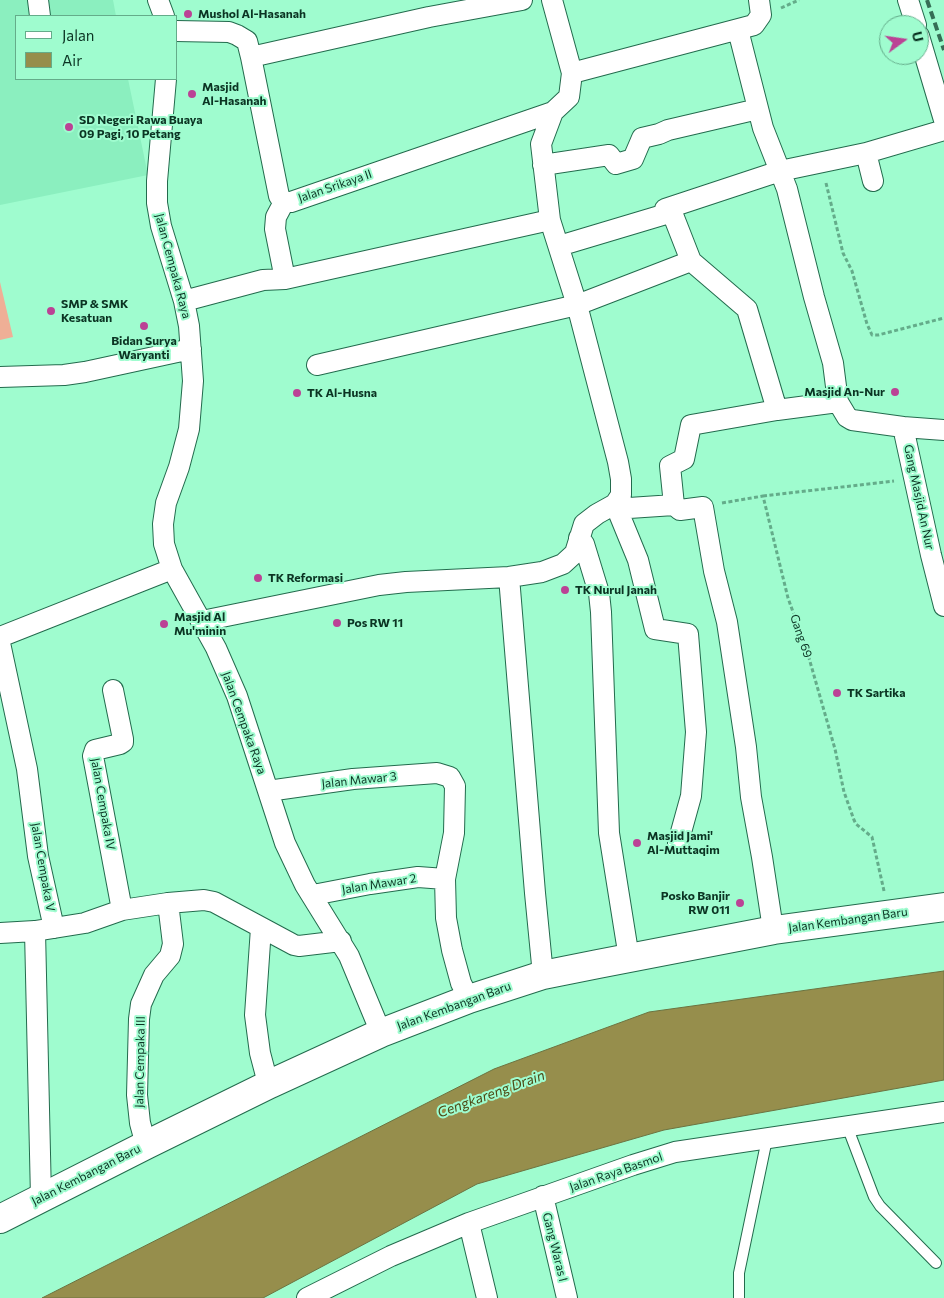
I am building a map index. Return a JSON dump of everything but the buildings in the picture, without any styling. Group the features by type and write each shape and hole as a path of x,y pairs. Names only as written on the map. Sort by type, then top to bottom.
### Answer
{"main road":[{"name":"Jalan Kembangan Baru","path":"0,1218 270,1084 381,1033 469,999 543,975 629,958 888,908 944,907"}],"street":[{"path":"38,0 40,15"},
{"path":"158,0 164,15"},
{"path":"202,622 388,584 509,577 542,572 563,564 575,553 584,524 615,504 621,495 618,462 577,305 550,220 541,144 553,112 569,97 572,73 552,0"},
{"path":"572,73 754,25 761,15 759,0"},
{"path":"908,0 913,15"},
{"path":"251,57 516,1"},
{"path":"738,30 763,128 787,189 814,297 833,363 838,402 847,417 852,420 903,427"},
{"name":"Jalan Srikaya II","path":"178,31 229,32 248,41 279,196 284,202 291,202 553,112"},
{"path":"928,65 944,120"},
{"name":"Jalan Cempaka Raya","path":"166,80 156,203 161,226 184,301 189,326 193,381 188,429 179,467 166,503 163,524 164,544 172,569 216,648 237,696 285,843 306,885 341,941 381,1033"},
{"path":"543,165 609,155 616,164 633,159 642,138 758,109"},
{"path":"666,214 666,209 780,172 866,153 944,130"},
{"path":"866,153 873,181"},
{"path":"284,202 276,217 275,229 285,279"},
{"path":"559,246 666,214 673,215 691,261 747,309 777,410"},
{"path":"184,301 264,280 285,279 550,220"},
{"path":"317,365 577,305 691,261"},
{"path":"0,377 78,373 191,349"},
{"path":"674,505 670,466 684,459 691,425 777,410 838,402"},
{"name":"Gang Masjid An Nur","path":"944,430 903,427 944,606"},
{"path":"615,504 629,508 674,505 680,510 703,507 714,571 727,622 746,747 751,797 774,930"},
{"path":"615,504 638,560 655,629 688,634 696,732 690,796 678,843"},
{"path":"579,538 584,544 599,594 609,833 629,958"},
{"path":"0,637 172,569"},
{"path":"509,577 543,975"},
{"name":"Jalan Cempaka V","path":"0,643 27,769 38,856 44,930 41,1198"},
{"name":"Jalan Cempaka IV","path":"113,690 123,739 120,744 95,750 93,756 122,910"},
{"name":"Jalan Mawar 3","path":"268,791 353,779 437,773 450,777 455,786 454,833 445,879"},
{"name":"Jalan Mawar 2","path":"313,896 370,884 418,877 445,879"},
{"path":"445,879 446,918 450,942 461,983 469,999"},
{"path":"0,933 44,930 85,923 122,910 168,902 204,900 214,902 294,945 341,941"},
{"name":"Jalan Cempaka III","path":"146,1144 140,1123 137,1094 139,1019 141,1004 154,974 170,956 173,944 168,902"},
{"path":"261,928 255,1015 260,1053 270,1084"},
{"name":"Jalan Raya Basmol","path":"307,1298 391,1256 469,1223 675,1152 944,1112"},
{"name":"Gang Waras I","path":"543,1196 568,1298"},
{"path":"469,1223 487,1298"}],"lane":[{"path":"848,1126 877,1202 936,1263"},
{"path":"739,1298 739,1273 767,1139"}],"path":[{"path":"821,163 843,254 852,271 872,336 944,318"},
{"path":"703,507 763,496 914,478"},
{"name":"Gang 69","path":"763,496 788,598 807,651 835,749 844,792 856,824 872,837 888,908"}],"shaded area":[{"name":"SD Negeri Rawa Buaya 09 Pagi, 10 Petang","path":"0,0 113,0 116,15 15,15 15,80 128,80 148,175 0,205"},
{"path":"0,282 13,337 0,340"}],"water":[{"name":"Cengkareng Drain","path":"944,971 944,1080 664,1130 477,1184 263,1298 42,1298 494,1069 649,1012"}],"railway":[{"path":"927,0 944,50"}],"place":[{"name":"Mushol Al-Hasanah","path":"188,14"},
{"name":"Masjid Al-Hasanah","path":"192,94"},
{"name":"SD Negeri Rawa Buaya 09 Pagi, 10 Petang","path":"69,127"},
{"name":"SMP & SMK Kesatuan","path":"51,311"},
{"name":"Bidan Surya Waryanti","path":"144,326"},
{"name":"Masjid An-Nur","path":"895,392"},
{"name":"TK Al-Husna","path":"297,393"},
{"name":"TK Reformasi","path":"258,578"},
{"name":"TK Nurul Janah","path":"565,590"},
{"name":"Pos RW 11","path":"337,623"},
{"name":"Masjid Al Mu'minin","path":"164,624"},
{"name":"TK Sartika","path":"837,693"},
{"name":"Masjid Jami' Al-Muttaqim","path":"637,843"},
{"name":"Posko Banjir RW 011","path":"740,903"}]}
